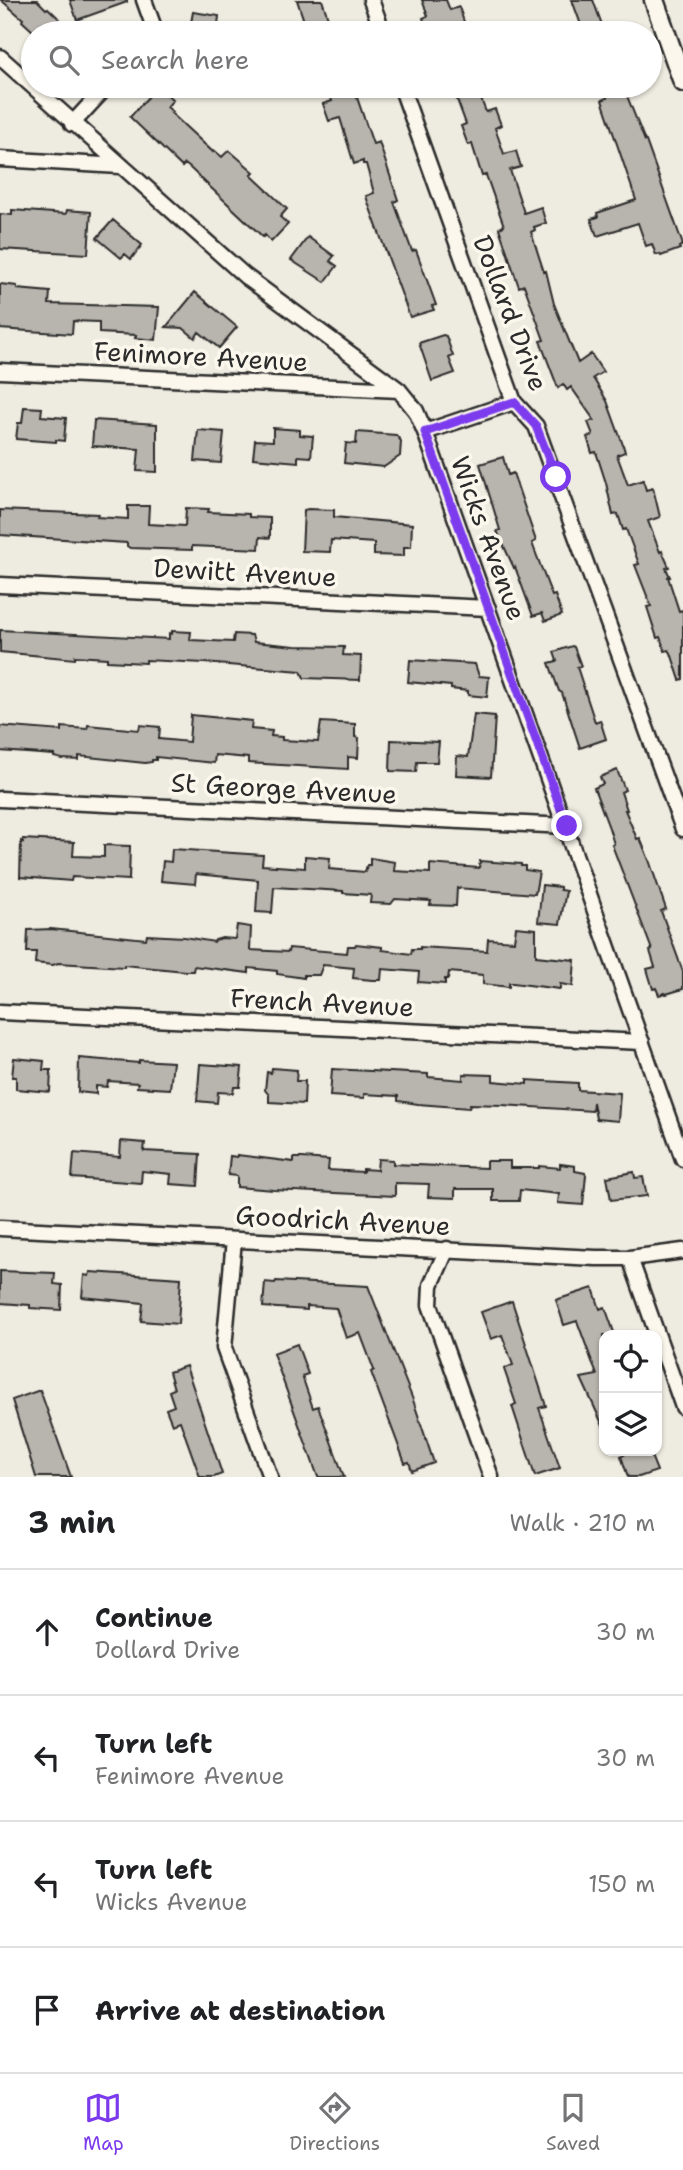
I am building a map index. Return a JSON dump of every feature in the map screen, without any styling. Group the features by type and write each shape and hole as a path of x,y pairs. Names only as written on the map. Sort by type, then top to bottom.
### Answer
{"street":[{"path":"144,0 152,21"},
{"path":"371,0 379,21"},
{"path":"654,0 661,21"},
{"path":"662,23 683,82"},
{"name":"Wicks Avenue","path":"0,57 21,77"},
{"name":"Wicks Avenue","path":"44,98 245,276 399,390 416,411 567,826 683,1158"},
{"path":"72,124 96,98"},
{"name":"Dollard Drive","path":"405,98 514,402 536,426 683,830"},
{"path":"0,159 120,166"},
{"name":"Fenimore Avenue","path":"0,371 399,390"},
{"path":"425,432 514,402"},
{"name":"Dewitt Avenue","path":"0,585 488,608"},
{"name":"St George Avenue","path":"0,799 567,826"},
{"name":"French Avenue","path":"0,1012 642,1042"},
{"name":"Goodrich Avenue","path":"0,1228 630,1258 683,1251"},
{"path":"233,1240 224,1348 270,1477"},
{"path":"447,1249 431,1285 430,1305 491,1477"},
{"path":"630,1258 683,1408"}],"building":[{"path":"1,0 37,0 62,21 22,21 23,19"},
{"path":"70,0 127,0 127,2 77,20"},
{"path":"297,0 322,0 329,21 304,21"},
{"path":"422,0 446,0 450,10 459,7 464,21 424,21 423,18 428,16"},
{"path":"572,0 593,0 601,21 580,21"},
{"path":"193,12 219,16 218,21 191,21"},
{"path":"147,98 171,98 173,100 167,107 173,112 171,113 213,152 214,150 222,157 229,150 254,172 251,175 287,209 280,217 288,224 271,242 265,235 263,237 190,168 185,164 182,167 130,117"},
{"path":"331,98 357,98 373,144 379,142 398,200 394,202 412,251 416,250 436,305 432,306 434,310 410,317 366,196 374,193 366,164 363,164 363,161 354,164 340,118 329,121 323,104 332,101"},
{"path":"456,98 481,98 486,112 495,109 501,125 495,128 504,154 516,151 521,167 510,170 524,213 541,207 546,223 534,227 535,230 531,232 544,272 546,271 554,304 578,363 591,354 603,372 593,378 607,401 623,445 625,452 617,455 628,485 643,480 646,490 653,488 660,517 648,521 669,567 666,568 668,577 679,611 683,610 683,679 680,680 671,653 669,650 665,651 660,637 657,638 647,607 651,606 635,565 639,564 626,529 623,530 618,514 613,515 596,452 592,453 587,437 593,435 588,422 594,420 571,387 567,390 563,384 558,388 540,341 544,340 524,285 519,287 499,228 504,226 486,175 482,176 472,144 468,145 461,126 466,124"},
{"path":"628,98 683,245 680,249 661,256 656,255 652,244 646,246 638,223 597,236 591,219 598,217 597,213 636,200 602,100"},
{"path":"12,210 66,214 67,210 91,212 88,254 0,249 0,214 12,215"},
{"path":"113,220 142,245 131,259 125,254 121,258 97,238"},
{"path":"308,237 334,256 330,261 337,266 325,282 291,260"},
{"path":"0,284 17,286 17,289 50,292 49,304 159,307 156,340 135,338 136,335 99,333 99,322 73,321 72,334 0,329"},
{"path":"195,292 237,327 219,348 199,332 195,338 183,328 166,327"},
{"path":"446,336 453,356 449,358 455,373 432,381 419,343"},
{"path":"24,407 42,408 41,416 66,418 64,441 16,439"},
{"path":"94,420 157,424 157,472 137,471 139,449 92,446"},
{"path":"273,428 300,430 300,435 313,436 311,457 298,456 298,462 253,458 255,440 273,441"},
{"path":"198,430 224,432 221,463 195,461"},
{"path":"357,432 396,435 401,441 400,456 384,467 344,463 346,443 356,444"},
{"path":"503,457 508,475 513,473 536,541 532,543 562,615 545,621 542,613 533,616 515,567 497,531 500,530 480,464"},
{"path":"128,506 149,506 148,524 185,526 186,508 270,518 270,538 260,537 259,549 192,546 192,550 130,548 127,543 0,535 0,510 98,514 97,517 128,519"},
{"path":"304,510 334,510 334,517 412,524 411,547 404,547 404,556 374,555 374,543 331,540 330,552 302,551"},
{"path":"0,630 169,639 169,633 172,634 172,631 191,632 190,640 233,642 234,634 252,635 254,642 344,647 343,655 361,656 360,680 304,678 301,671 204,663 107,661 107,658 75,656 75,659 0,652"},
{"path":"572,646 581,666 577,667 595,722 600,720 606,739 580,748 549,663 557,661 554,652"},
{"path":"410,660 475,664 479,676 489,677 487,697 468,695 468,691 451,689 451,686 408,682"},
{"path":"474,714 495,716 491,777 456,775 457,756 468,757"},
{"path":"191,715 252,721 251,729 272,731 271,736 282,737 282,740 318,742 321,722 355,724 355,737 359,738 358,758 348,757 348,769 248,763 248,758 215,755 214,763 156,757 156,760 145,763 79,756 79,760 62,759 54,755 0,751 0,726 62,731 62,727 87,729 88,725 139,730 140,725 160,727 159,739 189,742"},
{"path":"391,740 439,742 437,762 417,762 416,772 390,771"},
{"path":"617,770 625,790 621,792 625,810 649,860 666,909 661,911 683,972 683,989 666,994 659,995 656,988 653,989 647,969 655,967 650,951 652,950 612,845 614,844 609,828 594,788 603,784 600,777"},
{"path":"23,839 74,842 73,856 104,857 104,845 130,846 129,880 72,877 71,881 20,877"},
{"path":"172,849 263,855 262,865 305,868 305,856 330,858 329,869 365,872 367,865 370,865 370,858 395,862 394,871 430,873 430,864 479,868 480,861 521,864 525,866 525,870 539,872 535,894 457,888 456,906 430,905 431,901 395,899 391,904 370,903 371,895 274,887 272,913 256,912 258,880 196,874 195,884 161,881 163,861 171,862"},
{"path":"542,885 560,887 560,890 566,891 560,924 538,922"},
{"path":"237,925 251,927 250,950 288,952 289,948 347,953 348,946 356,944 411,954 412,949 420,947 487,951 488,939 514,941 516,927 536,929 536,956 575,960 573,986 560,984 560,989 509,983 509,987 483,984 483,975 449,972 445,984 418,982 419,972 382,969 381,980 372,980 353,978 354,968 323,965 319,975 304,975 304,978 249,968 249,973 194,966 193,971 185,971 124,965 53,965 35,963 36,952 27,952 28,930 51,929 146,939 147,935 184,937 214,942 222,938 235,939"},
{"path":"14,1058 44,1061 43,1070 51,1070 50,1092 16,1089 16,1077 12,1077"},
{"path":"79,1058 139,1063 139,1060 173,1062 170,1089 137,1087 138,1083 108,1081 107,1087 96,1086 96,1094 78,1092"},
{"path":"200,1064 242,1067 240,1087 234,1087 233,1093 218,1092 217,1103 197,1101"},
{"path":"272,1068 297,1070 296,1081 305,1081 304,1104 269,1102 269,1095 265,1090 267,1072 271,1073"},
{"path":"332,1069 428,1074 428,1077 463,1080 463,1074 493,1075 493,1081 527,1084 527,1080 578,1083 578,1090 620,1093 618,1121 596,1119 593,1102 592,1111 470,1104 469,1108 398,1101 398,1096 330,1096"},
{"path":"121,1141 145,1143 144,1151 200,1154 198,1186 170,1184 171,1174 142,1171 141,1183 72,1178 74,1153 120,1157"},
{"path":"230,1156 294,1162 294,1158 329,1160 328,1170 363,1172 363,1169 377,1170 378,1159 393,1160 393,1164 486,1168 486,1161 510,1161 510,1168 560,1168 560,1164 575,1166 575,1171 586,1175 583,1205 558,1203 559,1194 520,1190 519,1201 493,1201 493,1189 455,1189 455,1198 428,1197 429,1184 395,1183 395,1196 237,1187 237,1176 228,1175"},
{"path":"634,1172 635,1178 643,1177 647,1196 611,1200 607,1177"},
{"path":"0,1271 55,1273 54,1284 62,1285 61,1310 0,1303"},
{"path":"90,1272 181,1278 178,1324 141,1321 143,1303 82,1297 84,1275 89,1276"},
{"path":"265,1282 368,1286 413,1400 434,1463 412,1471 409,1462 405,1463 371,1372 374,1370 360,1333 346,1338 336,1308 307,1306 307,1310 263,1307"},
{"path":"593,1288 600,1309 605,1307 613,1330 599,1330 599,1417 581,1378 597,1375 577,1321 564,1325 556,1300"},
{"path":"512,1301 546,1406 539,1408 560,1468 535,1476 512,1406 516,1404 504,1369 513,1365 502,1335 491,1339 481,1312"},
{"path":"297,1344 308,1374 302,1376 313,1408 318,1406 344,1477 318,1477 273,1353"},
{"path":"186,1366 222,1474 214,1477 200,1477 180,1421 172,1424 166,1409 174,1406 169,1391 174,1389 169,1372"},
{"path":"40,1390 71,1477 36,1477 12,1400"},
{"path":"621,1456 651,1456 657,1471 639,1477 628,1477"}],"route":[{"path":"556,477 536,426 514,402 425,432 567,826"}]}
